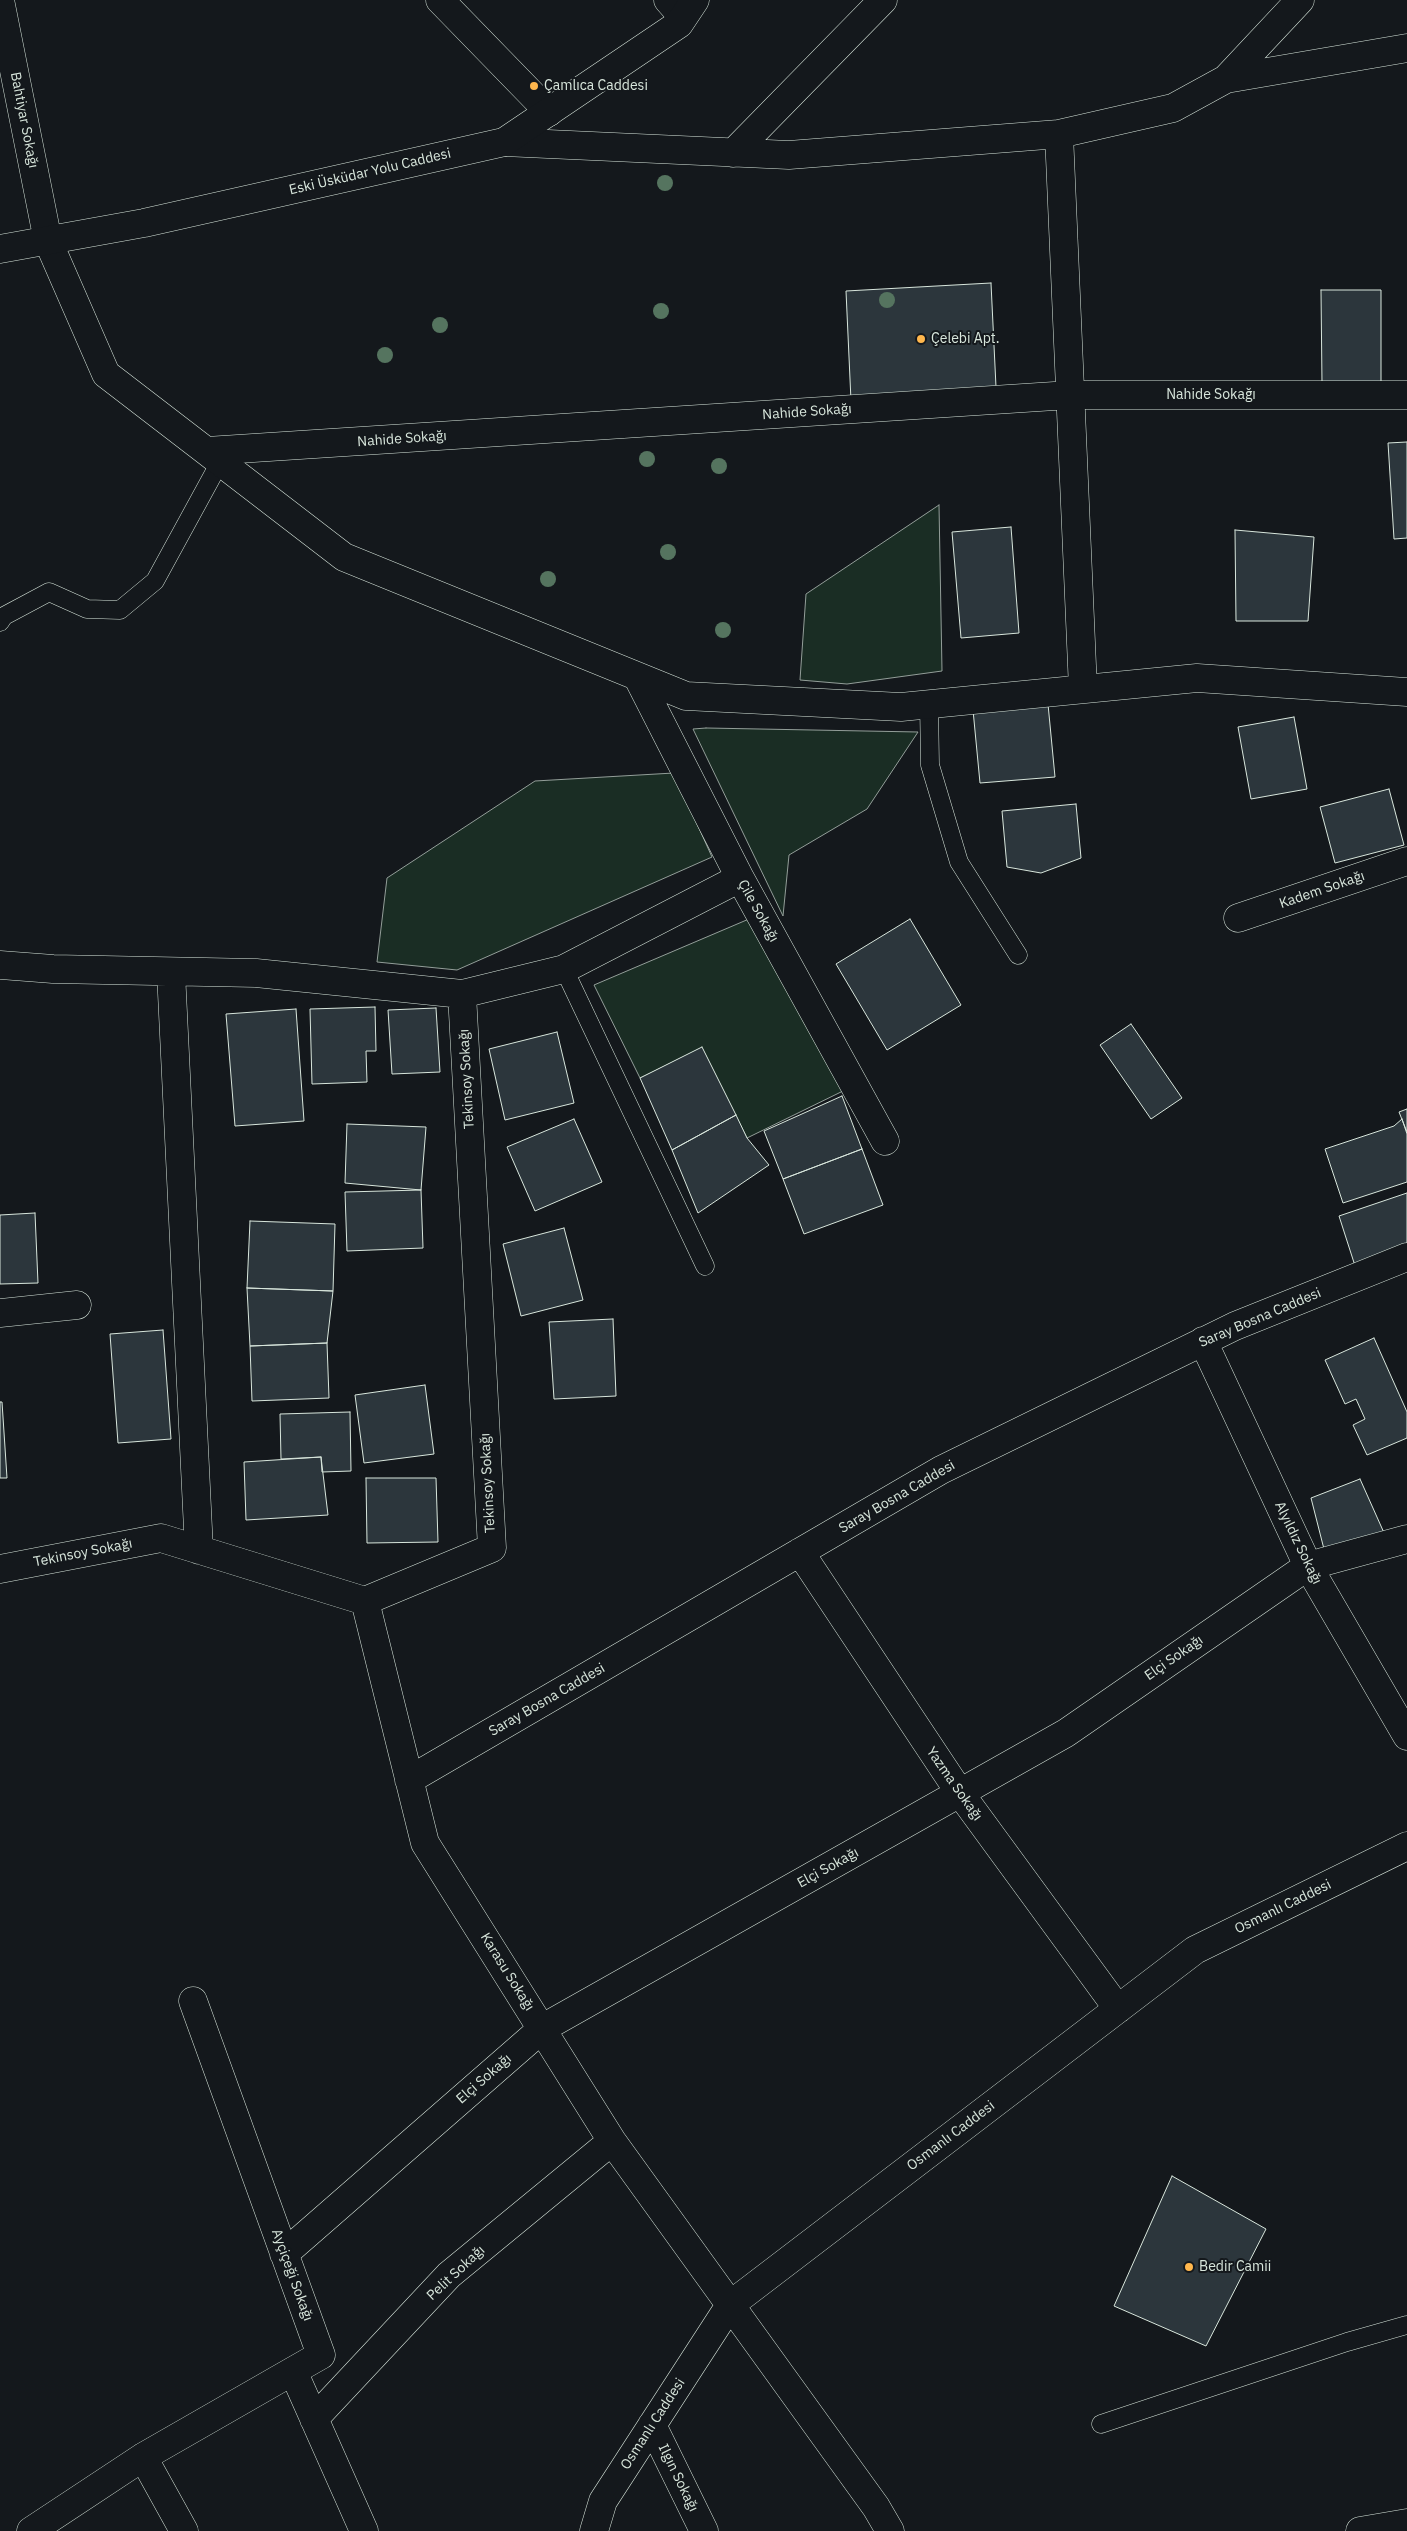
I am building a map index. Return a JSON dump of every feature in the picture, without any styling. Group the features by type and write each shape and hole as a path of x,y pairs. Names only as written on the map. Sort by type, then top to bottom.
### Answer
{"street":[{"name":"Bahtiyar Sokağı","path":"0,0 48,241 106,374 344,557 686,696 901,706 1197,678 1407,692"},
{"path":"440,0 549,112"},
{"path":"734,153 883,0"},
{"path":"504,142 789,155 1059,134 1173,108 1226,79 1300,0"},
{"name":"Eski Üsküdar Yolu Caddesi","path":"0,249 144,223 504,142 679,24 682,6"},
{"path":"1226,79 1407,48"},
{"path":"1059,134 1083,689"},
{"name":"Nahide Sokağı","path":"214,457 1070,395 1407,395"},
{"name":"Çile Sokağı","path":"638,678 740,878 885,1141"},
{"name":"Kadem Sokağı","path":"1238,918 1407,861"},
{"path":"0,965 53,969 256,973 462,994 564,969 740,878"},
{"path":"171,972 199,1550"},
{"name":"Tekinsoy Sokağı","path":"0,1569 161,1538 365,1601 492,1548 462,994"},
{"name":"Saray Bosna Caddesi","path":"409,1780 940,1470 1235,1326 1407,1257"},
{"path":"0,1313 77,1305"},
{"name":"Alyıldız Sokağı","path":"1203,1341 1308,1566 1407,1736"},
{"name":"Elçi Sokağı","path":"284,2254 543,2028 1066,1733 1308,1566 1407,1539"},
{"name":"Yazma Sokağı","path":"800,1552 960,1793 1118,2009"},
{"name":"Karasu Sokağı","path":"365,1601 425,1843 543,2028 612,2141 876,2507 890,2531"},
{"name":"Osmanlı Caddesi","path":"594,2531 603,2501 730,2305 1195,1950 1407,1846"},
{"name":"Ayçiçeği Sokağı","path":"193,2001 321,2355 293,2371"},
{"name":"Pelit Sokağı","path":"314,2419 449,2275 612,2141"},
{"path":"31,2531 143,2457 293,2371 364,2531"},
{"name":"Ilgın Sokağı","path":"652,2425 704,2531"},
{"path":"143,2457 184,2531"},
{"path":"1360,2531 1407,2523"}],"lane":[{"path":"0,622 4,616 49,592 87,609 120,610 156,581 214,457"},
{"path":"928,704 930,765 959,862 1018,955"},
{"path":"564,969 705,1266"},
{"path":"1101,2424 1347,2342 1407,2325"}],"green space":[{"path":"939,505 942,671 847,684 800,680 806,594"},
{"path":"693,729 918,732 867,809 789,855 783,916"},
{"path":"674,773 712,857 457,970 377,962 387,878 535,781"},
{"path":"756,916 845,1090 747,1138 702,1048 640,1078 594,985"}],"building":[{"name":"Çelebi Apt.","path":"991,283 996,387 851,401 846,291"},
{"path":"1321,290 1381,290 1381,383 1322,384"},
{"path":"1407,442 1407,538 1394,539 1388,443"},
{"path":"1011,527 1019,633 961,638 952,532"},
{"path":"1235,530 1314,537 1308,621 1236,621"},
{"path":"1048,704 1055,777 980,783 973,710"},
{"path":"1294,717 1307,789 1251,799 1238,727"},
{"path":"1389,789 1404,845 1335,863 1320,807"},
{"path":"1076,804 1081,858 1041,873 1007,867 1002,811"},
{"path":"910,919 961,1005 887,1050 836,964"},
{"path":"375,1007 376,1051 366,1051 367,1082 312,1084 310,1009"},
{"path":"436,1008 440,1072 392,1074 388,1010"},
{"path":"296,1009 304,1121 235,1126 226,1014"},
{"path":"1131,1024 1182,1098 1151,1119 1100,1045"},
{"path":"557,1032 574,1103 505,1120 489,1049"},
{"path":"702,1047 736,1115 672,1150 640,1078"},
{"path":"842,1096 862,1149 783,1179 764,1131"},
{"path":"1407,1109 1407,1132 1399,1112"},
{"path":"736,1115 747,1138 769,1165 698,1213 672,1150"},
{"path":"574,1119 602,1182 535,1211 507,1147"},
{"path":"1402,1119 1407,1134 1407,1182 1343,1203 1325,1149 1394,1126"},
{"path":"347,1124 426,1127 421,1190 345,1183"},
{"path":"862,1149 883,1205 804,1234 783,1179"},
{"path":"421,1190 423,1248 347,1251 345,1192"},
{"path":"1407,1193 1407,1256 1357,1272 1339,1216"},
{"path":"35,1213 38,1283 0,1284 0,1215"},
{"path":"250,1221 335,1224 333,1291 247,1288"},
{"path":"564,1228 583,1300 521,1316 503,1244"},
{"path":"247,1288 333,1291 327,1343 250,1346"},
{"path":"613,1319 616,1396 554,1399 549,1322"},
{"path":"163,1330 171,1439 118,1443 110,1334"},
{"path":"1374,1338 1407,1412 1407,1438 1367,1455 1353,1425 1365,1419 1356,1399 1345,1404 1325,1360"},
{"path":"327,1343 329,1398 252,1401 250,1346"},
{"path":"425,1385 434,1454 364,1463 355,1395"},
{"path":"0,1402 2,1402 7,1478 0,1478"},
{"path":"350,1412 351,1471 322,1472 321,1457 281,1459 280,1414"},
{"path":"321,1457 328,1515 246,1520 244,1462"},
{"path":"366,1478 436,1478 438,1542 367,1543"},
{"path":"1360,1479 1389,1544 1327,1561 1311,1498"},
{"name":"Bedir Camii","path":"1172,2176 1266,2229 1206,2346 1114,2306"}],"place":[{"name":"Çamlıca Caddesi","path":"534,86"},
{"name":"Çelebi Apt.","path":"921,339"},
{"name":"Bedir Camii","path":"1189,2267"}]}
